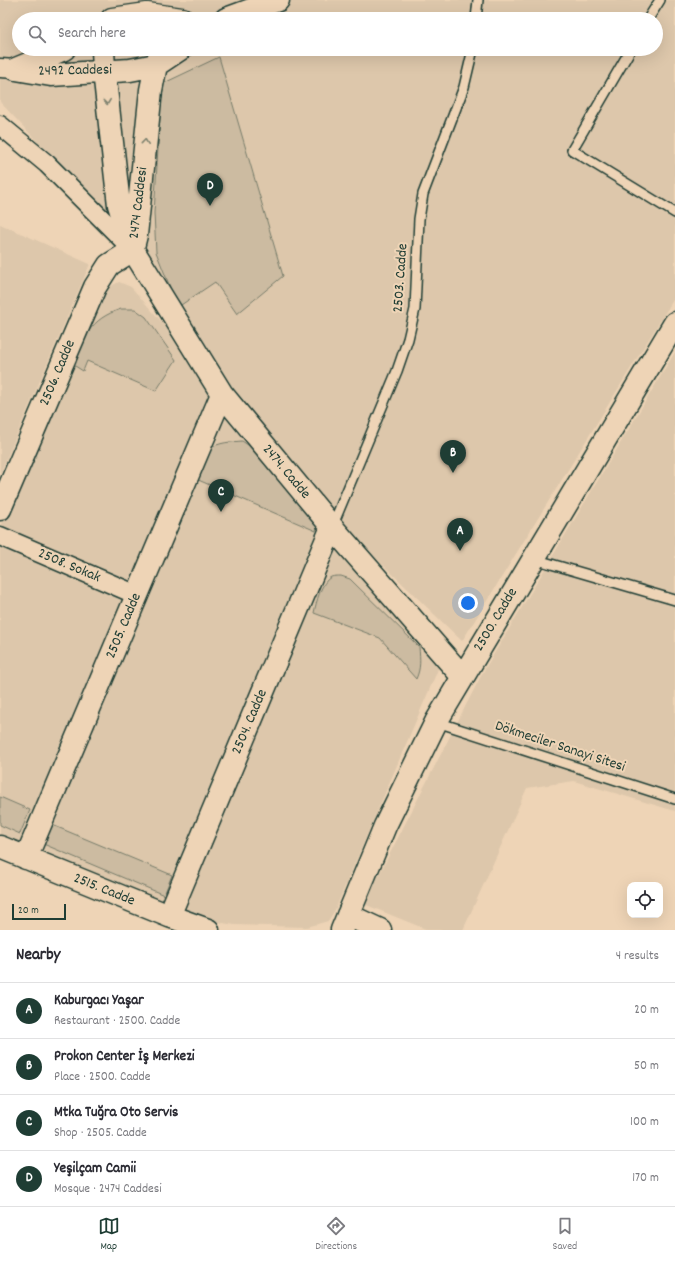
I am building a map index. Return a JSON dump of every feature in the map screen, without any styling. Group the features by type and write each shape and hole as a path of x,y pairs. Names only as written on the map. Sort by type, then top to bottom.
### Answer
{"street":[{"path":"110,12 114,0"},
{"path":"245,12 278,0"},
{"name":"2492 Caddesi","path":"8,69 44,56"},
{"name":"2474 Caddesi","path":"103,56 119,205 133,250"},
{"name":"2492 Caddesi","path":"8,69 51,74 104,71 140,68 158,57"},
{"name":"2474 Caddesi","path":"133,250 136,235 151,90 158,57"},
{"path":"0,125 47,164 133,250"},
{"name":"2474. Cadde","path":"133,250 222,394 332,527 462,676"},
{"name":"2506. Cadde","path":"0,509 95,287 109,265 133,250"},
{"name":"2500. Cadde","path":"345,923 385,826 436,722 462,676 674,327"},
{"name":"2505. Cadde","path":"26,858 222,394"},
{"name":"2504. Cadde","path":"168,916 332,527"},
{"name":"2508. Sokak","path":"0,536 137,596"},
{"name":"2515. Cadde","path":"0,847 168,916 208,930"},
{"path":"345,923 380,930"}],"lane":[{"path":"477,12 478,0"},
{"path":"652,12 660,0"},
{"name":"2503. Cadde","path":"332,527 397,371 408,339 415,309 419,219 423,194 464,87 471,56"},
{"path":"627,56 572,150 675,213"},
{"path":"533,559 675,600"},
{"name":"Dökmeciler Sanayi Sitesi","path":"436,722 675,799"}],"shaded area":[{"path":"0,0 675,0 675,297 462,641 354,537 210,360 132,242 0,102"},
{"path":"219,57 283,276 237,314 215,282 178,307 156,252 154,213 162,84"},
{"path":"0,224 90,264 0,474"},
{"path":"119,282 131,287 175,337 243,431 439,667 335,910 328,921 307,927 235,925 192,918 0,836 0,527 101,291"},
{"path":"121,309 135,309 146,317 176,360 156,391 87,361 83,371 75,366 81,346 89,330 102,318"},
{"path":"675,352 675,811 574,781 527,788 463,930 428,930 364,904 483,672"},
{"path":"242,441 248,445 317,526 316,531 196,479 204,459 210,449 221,444"},
{"path":"341,576 350,579 419,647 420,659 416,679 380,638 314,613 324,583 331,577"},
{"path":"0,797 30,810 20,834 0,825"},
{"path":"50,824 172,875 164,895 41,843"}],"place":[{"name":"Yeşilçam Camii","path":"210,206"},
{"name":"Prokon Center İş Merkezi","path":"453,473"},
{"name":"Mtka Tuğra Oto Servis","path":"221,512"},
{"name":"Kaburgacı Yaşar","path":"460,551"}]}
